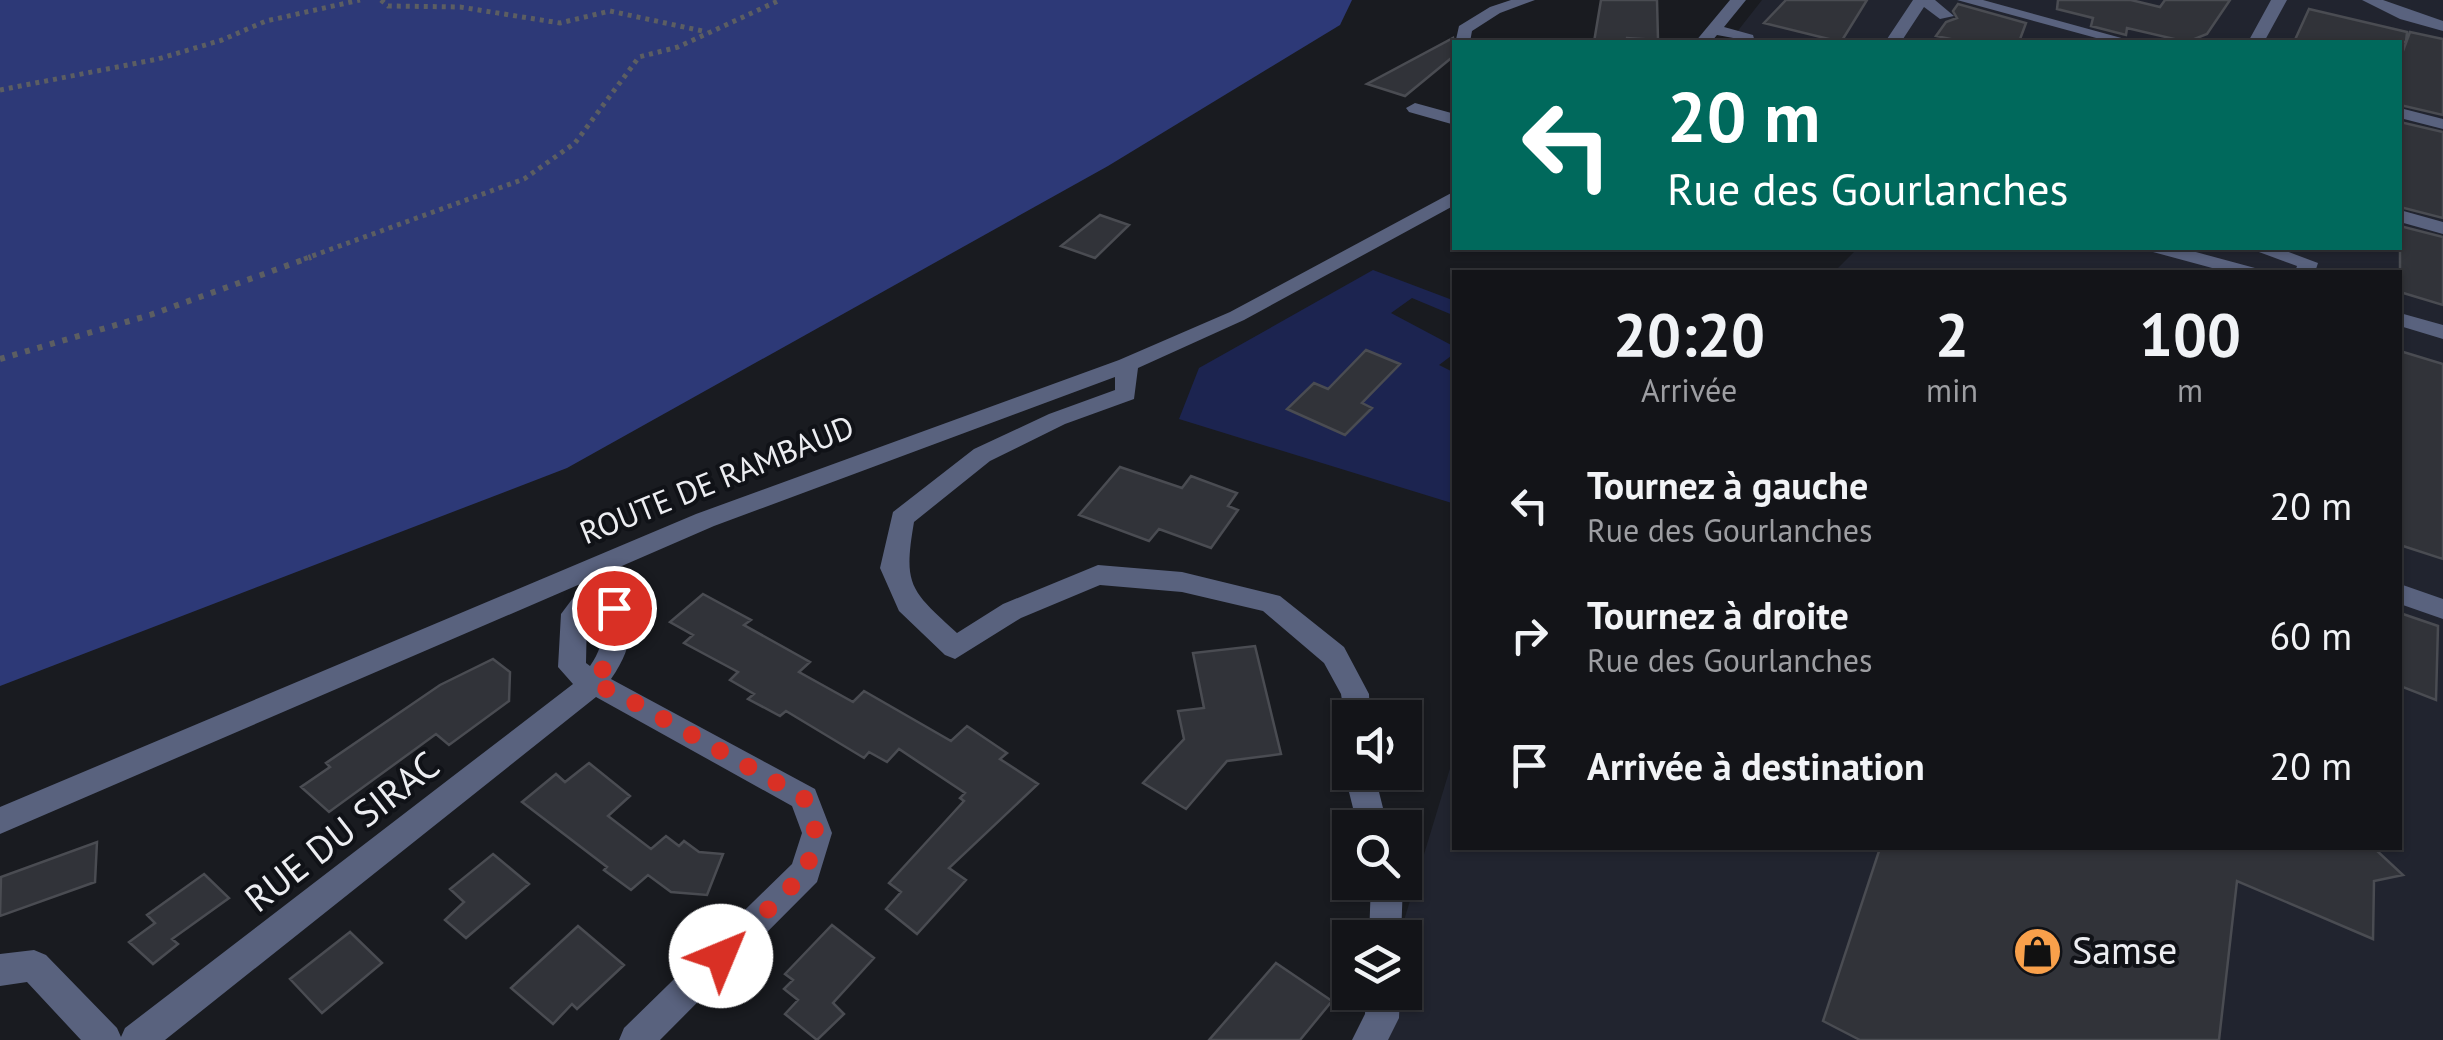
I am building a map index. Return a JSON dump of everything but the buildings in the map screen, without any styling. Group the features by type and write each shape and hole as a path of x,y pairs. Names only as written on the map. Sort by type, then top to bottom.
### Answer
{"street":[{"path":"1463,40 1466,29 1488,14 1527,0"},
{"path":"1709,36 1738,0"},
{"path":"1894,40 1923,0 1946,16"},
{"path":"1965,0 2120,40"},
{"path":"2257,40 2279,0"},
{"path":"2370,0 2443,26"},
{"path":"1709,36 1747,40"},
{"path":"1414,108 1452,119"},
{"path":"2402,114 2443,124"},
{"name":"ROUTE DE RAMBAUD","path":"0,821 596,575 833,470 1127,364 1237,316 1452,200"},
{"path":"2402,217 2443,228"},
{"path":"2167,250 2241,270"},
{"path":"2265,250 2308,263 2306,270"},
{"path":"2402,319 2443,332"},
{"path":"1127,364 1126,394 1057,419 982,455 902,518 893,568 908,604 955,648 1012,611 1098,575 1182,582 1271,603 1334,654 1355,700"},
{"path":"596,575 574,614 570,637 572,667 592,683 621,695 804,798 816,833 806,872 636,1040"},
{"name":"RUE DU SIRAC","path":"137,1040 525,740 592,683 613,658 618,632 614,608 596,575"},
{"path":"2402,595 2443,609"},
{"path":"0,970 34,966 105,1040"},
{"path":"1369,1040 1382,1010"}],"path":[{"path":"0,90 158,59 222,40 266,21 360,0"},
{"path":"380,0 388,6 460,7 560,22 610,10 706,32"},
{"path":"0,359 150,315 524,179 575,142 639,57 678,47 780,0"}],"shaded area":[{"path":"0,0 1352,0 1340,25 1108,166 567,468 0,686"},
{"path":"1762,0 2443,0 2443,1040 1368,1040 1377,1010 1422,1010 1422,920 1404,920 1410,900 1422,900 1422,861 1452,762 1452,850 2402,850 2402,270 1836,270 1856,250 2402,250 2402,40 1731,40"},
{"path":"1373,270 1452,300 1452,315 1412,298 1391,313 1452,345 1452,355 1439,365 1452,372 1452,503 1179,419 1199,368"}],"place":[{"name":"Samse","path":"2037,951"}],"route":[{"path":"614,608 618,632 613,658 592,683 621,695 804,798 816,833 806,872 721,956"}]}
